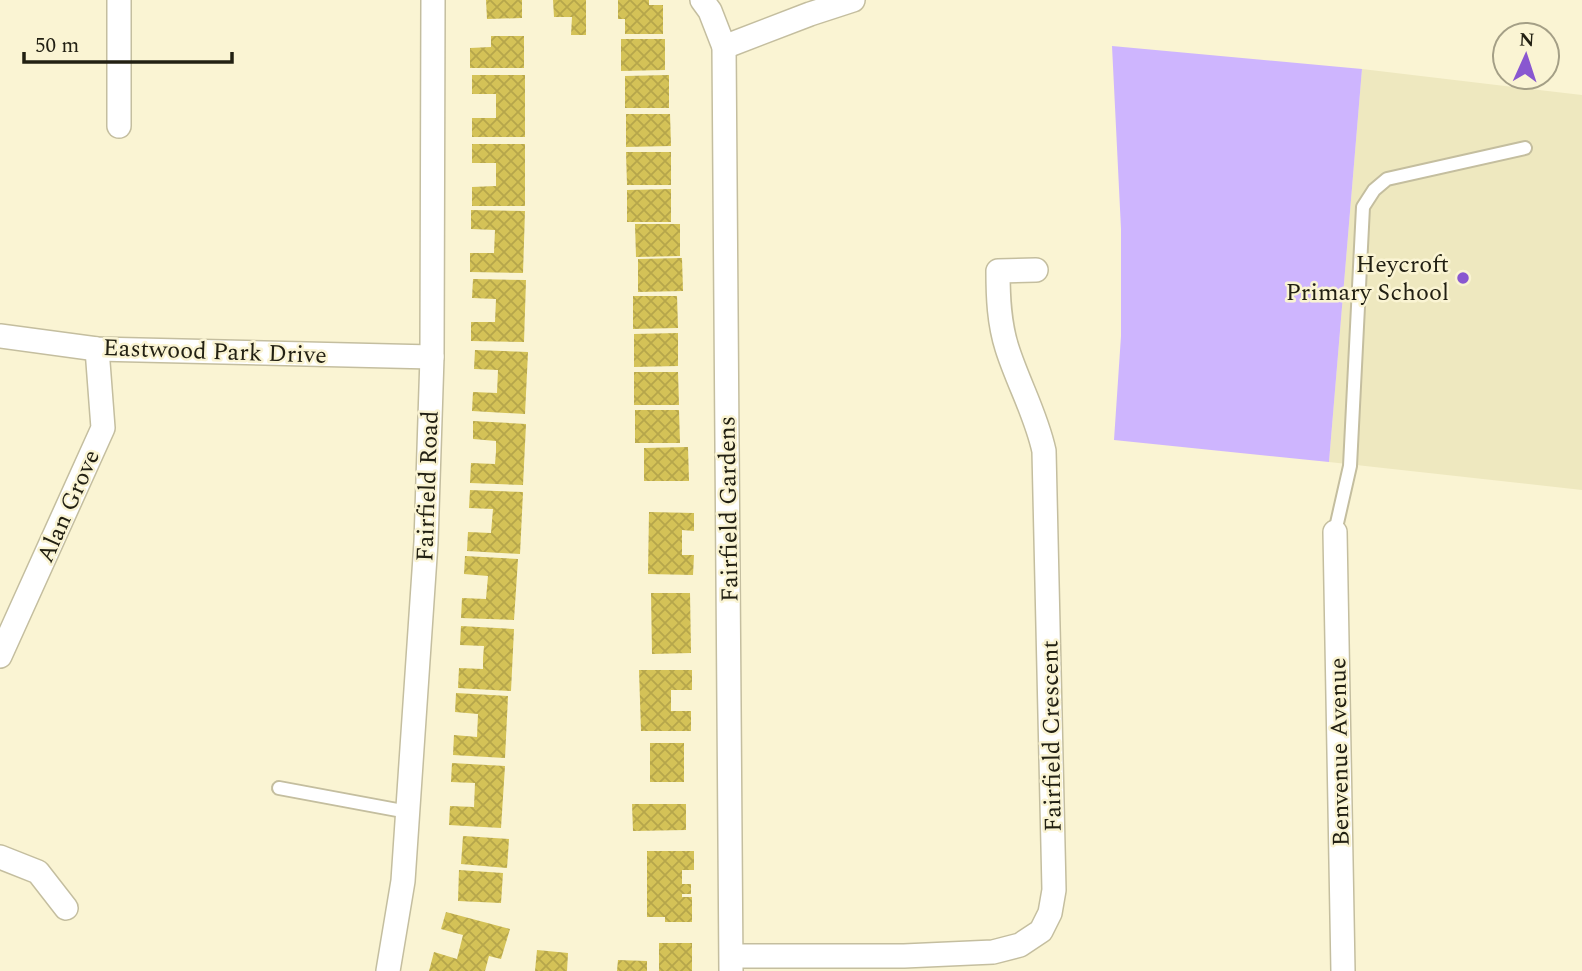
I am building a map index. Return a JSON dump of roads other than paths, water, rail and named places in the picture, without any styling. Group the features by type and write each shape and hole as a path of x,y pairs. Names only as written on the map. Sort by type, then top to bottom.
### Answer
{"street":[{"path":"119,0 119,126"},
{"name":"Fairfield Road","path":"388,971 403,881 426,542 432,357 433,0"},
{"name":"Fairfield Gardens","path":"702,0 710,11 724,47 732,963"},
{"path":"724,47 853,0"},
{"name":"Fairfield Crescent","path":"732,963 993,952 1020,945 1041,931 1050,913 1055,890 1044,451 1039,424 1007,347 998,296 998,271 1037,270"},
{"name":"Eastwood Park Drive","path":"0,336 97,348 432,357"},
{"name":"Alan Grove","path":"0,656 9,614 103,428 97,348"},
{"name":"Benvenue Avenue","path":"1335,532 1343,971"},
{"path":"0,857 37,872 65,908"}],"lane":[{"path":"1335,532 1350,466 1363,207 1374,190 1387,179 1525,148"},
{"path":"279,788 408,812"}],"place":[{"name":"Heycroft Primary School","path":"1463,278"}]}
